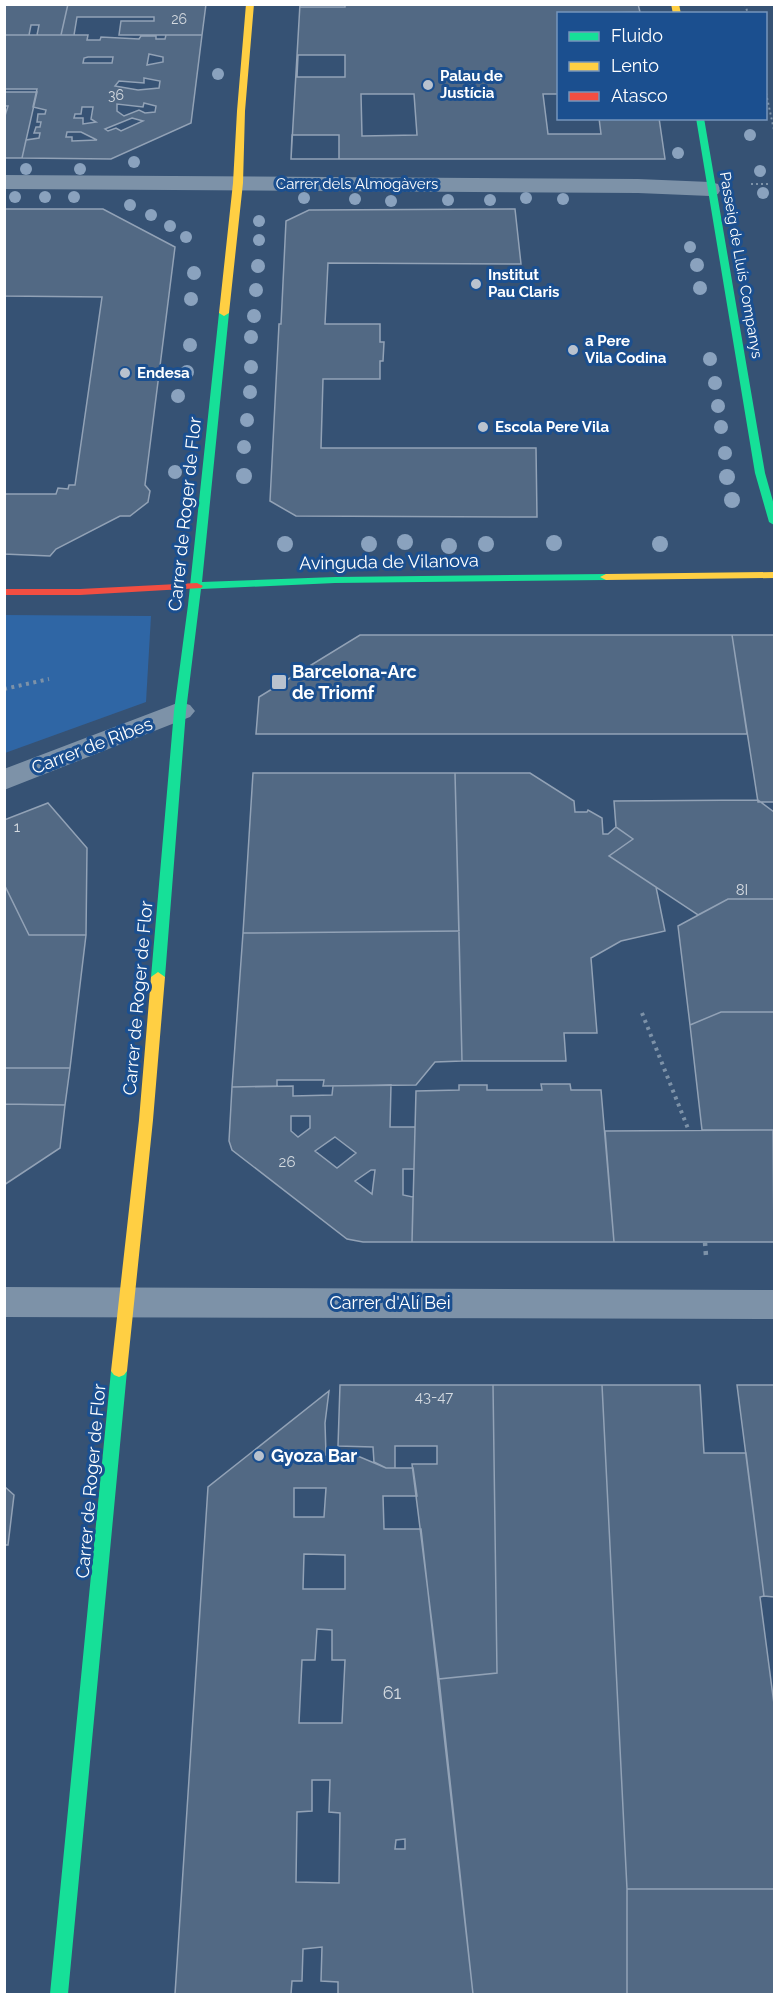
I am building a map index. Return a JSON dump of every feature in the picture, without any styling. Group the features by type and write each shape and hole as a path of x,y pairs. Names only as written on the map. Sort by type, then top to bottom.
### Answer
{"street":[{"name":"Carrer de Roger de Flor","path":"59,1995 146,1120 180,711 238,183 241,111 250,4"},
{"name":"Passeig de Lluís Companys","path":"700,120 710,189 760,473 774,522"},
{"name":"Carrer dels Almogàvers","path":"4,182 710,189"},
{"name":"Avinguda de Vilanova","path":"4,592 80,592 335,580 774,575"},
{"name":"Carrer de Ribes","path":"4,780 180,711"},
{"name":"Carrer d'Alí Bei","path":"4,1302 774,1305"}],"path":[{"path":"767,101 774,130"},
{"path":"4,689 49,679"},
{"path":"642,1013 689,1131"},
{"path":"705,1242 706,1256"}],"shaded area":[{"path":"5,615 151,616 146,702 5,753"}],"building":[{"path":"4,4 68,4 61,35 37,35 39,25 31,25 29,35 4,35"},
{"path":"68,4 206,4 202,35 119,35 121,21 154,21 154,17 77,17 74,35 61,35"},
{"name":"Palau de Justícia","path":"300,4 638,4 640,12 557,12 557,94 543,94 548,134 601,134 599,120 659,120 665,159 291,159","holes":["361,94 414,94 417,135 362,136"]},
{"path":"300,4 345,4 345,7 300,7"},
{"path":"4,35 88,35 87,40 100,40 101,37 139,39 141,36 156,36 156,39 165,39 166,35 202,35 191,123 111,159 22,158 26,140 39,138 40,133 34,133 36,127 40,127 41,122 37,122 38,114 45,114 46,110 33,107 37,89 4,89","holes":["149,54 163,57 163,62 147,65","88,57 113,57 112,63 83,63 84,58","144,78 160,81 159,88 138,90 115,86 119,81 144,83","144,103 156,106 155,112 145,113 139,110 124,116 117,111 117,104 143,107","82,107 93,107 91,119 96,122 83,124 83,118 74,118 75,114 81,114","132,118 143,121 121,131 116,128 108,131 105,129","67,132 81,132 97,140 72,141 72,137 66,137"]},
{"path":"298,55 345,55 345,77 297,77"},
{"path":"4,92 37,92 22,158 4,158 4,119 8,106 4,106"},
{"path":"292,135 339,135 339,159 291,159"},
{"name":"Endesa","path":"4,209 103,209 175,247 145,485 150,491 148,502 130,516 120,516 56,549 50,556 4,554 4,494 56,494 58,488 68,489 69,485 75,485 102,297 4,296"},
{"path":"515,209 521,264 328,263 325,324 380,324 380,342 384,342 383,361 380,361 380,379 323,379 321,448 536,448 537,517 296,516 270,501 286,221 309,210"},
{"path":"360,635 732,635 747,734 256,734 259,697"},
{"path":"732,635 774,635 774,802 758,802"},
{"path":"253,773 455,773 459,931 243,933"},
{"path":"455,773 530,773 574,801 575,812 587,812 588,810 602,818 603,834 608,834 616,827 633,839 609,856 656,887 665,931 621,941 591,958 597,1033 564,1033 566,1061 462,1061"},
{"path":"758,800 774,812 774,899 728,899 698,915 609,856 633,839 616,827 614,801"},
{"path":"48,803 87,848 86,935 29,935 4,884 4,820"},
{"path":"4,884 29,935 86,935 70,1068 4,1068"},
{"path":"728,899 774,899 774,1012 721,1012 690,1025 678,926"},
{"path":"459,931 462,1061 435,1062 416,1085 323,1086 324,1080 277,1080 277,1086 232,1087 243,933"},
{"path":"721,1012 774,1012 774,1130 702,1130 690,1025"},
{"path":"4,1068 70,1068 65,1105 4,1104"},
{"path":"541,1084 570,1084 571,1090 601,1090 614,1242 412,1242 416,1091 459,1090 459,1085 487,1085 487,1090 542,1090"},
{"path":"391,1085 390,1127 415,1127 414,1169 403,1169 403,1195 413,1197 412,1242 363,1242 347,1239 232,1150 229,1141 232,1087 293,1086 293,1096 332,1095 333,1086","holes":["291,1116 310,1116 310,1128 298,1137 291,1131","335,1137 356,1153 337,1168 315,1151","371,1170 375,1170 372,1194 355,1181"]},
{"path":"4,1104 65,1105 60,1148 4,1185"},
{"path":"773,1130 774,1242 614,1242 605,1131"},
{"path":"340,1385 493,1385 497,1673 439,1679 412,1464 437,1464 437,1446 395,1446 395,1468 386,1468 374,1462 373,1447 338,1446"},
{"path":"493,1385 602,1385 627,1889 627,1994 473,1994 439,1679 497,1673"},
{"path":"602,1385 700,1385 704,1453 746,1453 764,1596 760,1597 774,1704 774,1889 627,1889"},
{"path":"737,1385 774,1385 774,1597 764,1596"},
{"path":"329,1391 325,1423 326,1455 353,1454 386,1468 413,1468 417,1496 383,1496 384,1529 421,1529 473,1994 338,1994 338,1982 321,1981 322,1947 303,1949 302,1981 292,1981 291,1994 175,1994 208,1487","holes":["294,1488 326,1488 324,1517 294,1517","304,1554 345,1555 345,1589 303,1589","317,1629 332,1630 332,1660 345,1660 342,1723 299,1723 302,1660 315,1660","312,1780 330,1780 329,1812 340,1813 339,1883 296,1882 297,1812 312,1811","405,1839 405,1849 395,1849 396,1840"]},
{"path":"4,1486 14,1495 8,1545 4,1545"},
{"path":"627,1889 774,1889 774,1994 627,1994"}],"traffic: fast":[{"path":"700,120 760,473 774,522"},
{"path":"158,977 180,711 194,605 224,313"},
{"path":"197,586 335,580 606,577"},
{"path":"59,1994 119,1371"}],"traffic: slow":[{"path":"224,313 238,183 241,111 250,4"},
{"path":"675,4 677,12"},
{"path":"606,577 774,575"},
{"path":"119,1371 146,1120 158,977"}],"traffic: jam":[{"path":"4,592 80,592 197,586"}],"place":[{"name":"Palau de Justícia","path":"428,85"},
{"name":"Institut Pau Claris","path":"476,284"},
{"name":"a Pere Vila Codina","path":"573,350"},
{"name":"Endesa","path":"125,373"},
{"name":"Escola Pere Vila","path":"483,427"},
{"name":"Barcelona-Arc de Triomf","path":"279,682"},
{"name":"Gyoza Bar","path":"259,1456"}]}
